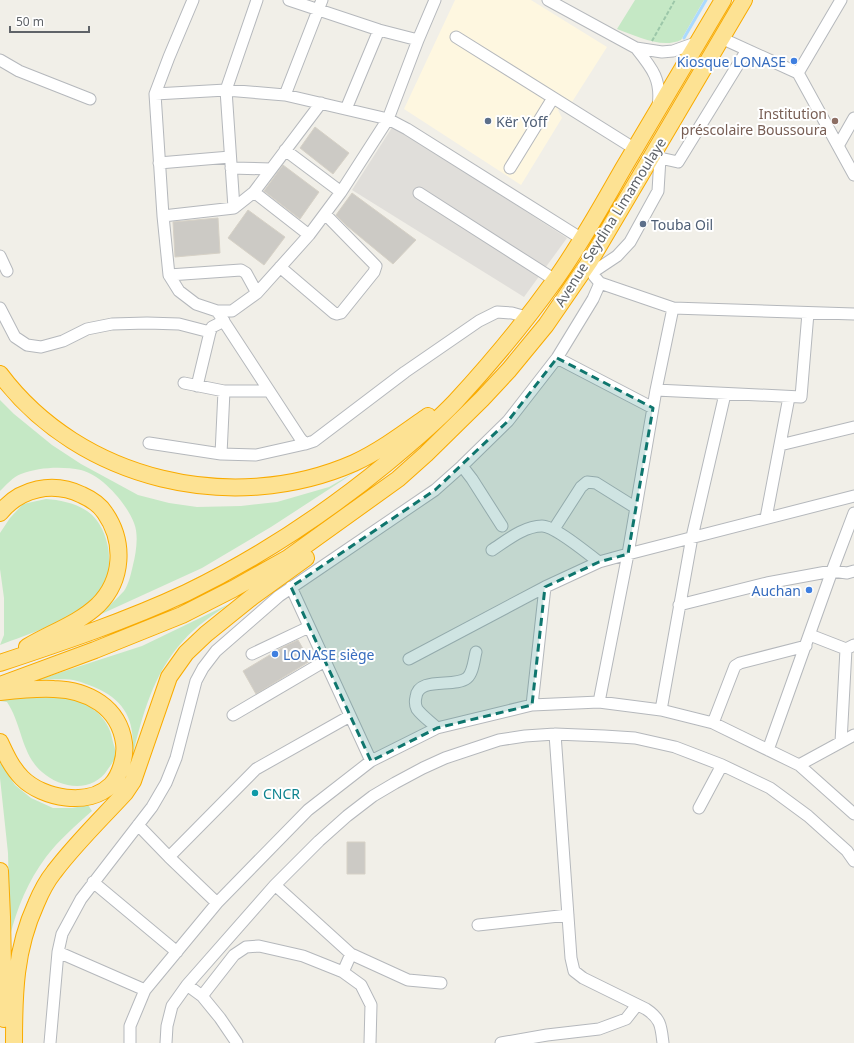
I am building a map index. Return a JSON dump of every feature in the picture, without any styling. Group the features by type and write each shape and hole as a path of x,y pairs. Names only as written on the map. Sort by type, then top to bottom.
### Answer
{"highway":[{"name":"Avenue Seydina Limamoulaye","path":"4,662 101,629 150,609 187,592 280,542 360,485 407,447 454,404 526,318 555,280 582,239 723,0"},
{"name":"Avenue Seydina Limamoulaye","path":"0,685 96,650 182,615 233,589 288,558 398,479 452,430 509,370 591,267 655,158 721,38 744,0"},
{"path":"0,374 8,385 31,408 52,426 81,446 110,461 143,474 184,484 221,488 249,488 277,485 307,479 337,470 366,457 430,415 488,364"},
{"path":"14,1043 14,1011 18,957 34,907 53,872 125,793 133,781 169,677 193,645 252,597 317,549 398,479"},
{"path":"0,513 14,498 30,491 52,487 74,491 96,503 105,512 115,531 119,554 118,567 114,581 108,593 98,605 88,614 75,622 46,636 4,662"},
{"path":"0,692 36,688 71,690 96,700 108,708 116,719 123,734 125,746 123,760 118,774 111,785 88,798 75,799 47,793 23,779 12,766 0,742"},
{"path":"0,871 5,1043"}],"street":[{"path":"193,0 155,94 163,216 170,275 179,291 196,304 220,316 305,444"},
{"path":"234,208 226,90 257,0"},
{"path":"290,0 320,5 379,30 418,40"},
{"path":"197,386 212,327 220,316 232,311 257,293 309,234 341,192 388,119 435,0"},
{"path":"548,0 569,5 636,48 656,76 659,86 658,111"},
{"path":"798,73 841,0"},
{"path":"285,95 320,5"},
{"path":"346,110 379,30"},
{"path":"456,38 635,149"},
{"path":"721,38 798,73 854,175"},
{"path":"636,48 662,52 673,51 698,42"},
{"path":"747,50 678,162 655,158 658,191 625,249 617,256 591,267 595,278 600,283 673,308 854,314"},
{"path":"0,60 19,71 90,98"},
{"path":"155,94 226,90 285,95 388,119 407,129 582,239"},
{"path":"510,168 553,98"},
{"path":"163,216 234,208 254,192 321,103"},
{"path":"838,146 854,118"},
{"path":"285,150 341,192"},
{"path":"160,163 230,162 271,168"},
{"path":"254,192 309,234"},
{"path":"419,193 555,280"},
{"path":"280,267 334,313 341,313 374,272 376,266 324,214"},
{"path":"0,256 7,271"},
{"path":"170,275 241,270 246,274 257,293"},
{"path":"50,1043 58,952 62,934 81,900 152,807 166,783 176,758 196,680 203,668 216,651 291,587 435,490 462,466 508,420 557,358 593,299 600,283"},
{"path":"0,308 15,337 27,346 41,347 62,341 87,329 112,324 179,324 210,332"},
{"path":"599,702 628,554 656,390 673,308"},
{"path":"149,444 221,454 256,455 314,441 405,372 479,321 497,312 512,313 526,318"},
{"path":"656,390 801,397 808,312"},
{"path":"557,358 653,408"},
{"path":"184,383 224,391 269,391"},
{"path":"221,454 224,391"},
{"path":"660,710 692,537 725,394"},
{"path":"766,518 789,397"},
{"path":"780,445 854,427"},
{"path":"462,466 502,526"},
{"path":"554,530 581,487 587,482 596,483 636,508"},
{"path":"409,659 545,587 599,562 854,496"},
{"path":"768,750 854,513"},
{"path":"492,550 519,532 534,527 543,526 554,530 599,562"},
{"path":"679,605 767,583 832,571 847,573 854,571"},
{"path":"291,587 371,761"},
{"path":"532,704 545,587"},
{"path":"252,654 309,627"},
{"path":"810,635 850,647 841,742"},
{"path":"713,723 735,666 740,663 806,646"},
{"path":"437,728 417,709 415,703 416,693 421,686 462,681 468,677 476,652"},
{"path":"233,715 325,661"},
{"path":"130,1043 130,1026 145,990 217,903 308,810 371,761 437,728 532,704 599,702 660,710 713,723 799,765 854,814"},
{"path":"169,857 256,769 350,716"},
{"path":"555,734 571,958 574,970 583,978 656,1016 661,1029 662,1043"},
{"path":"166,1043 167,1026 172,1006 186,985 275,885 318,841 373,796 423,768 472,748 499,740 525,736 555,734 635,738 675,747 722,765 770,788 808,816 847,851 854,861"},
{"path":"799,765 854,735"},
{"path":"699,808 722,765"},
{"path":"138,825 217,903"},
{"path":"94,882 177,952"},
{"path":"275,885 350,954 408,980 441,983"},
{"path":"478,925 568,915"},
{"path":"202,996 234,955 246,947 259,946 303,956 343,972 361,985 371,1006 370,1043"},
{"path":"58,952 145,990"},
{"path":"343,972 350,954"},
{"path":"186,985 202,996 220,1018 237,1043"},
{"path":"502,1043 547,1035 600,1029 626,1019 637,1005"}],"path":[{"path":"650,44 675,0"}],"highlighted area":[{"path":"557,358 653,408 628,554 599,562 545,587 532,705 437,728 371,761 291,587 435,490 508,421"}],"shaded area":[{"path":"455,0 531,0 607,47 572,102 563,102 558,110 562,118 521,185 404,109"},
{"path":"393,126 567,238 524,297 352,190"}],"green space":[{"path":"635,0 704,0 681,40 665,43 641,38 617,29"},
{"path":"0,400 14,414 52,445 81,464 138,495 169,503 197,507 241,506 277,502 329,487 357,471 271,527 202,568 97,616 124,591 127,585 134,560 137,538 136,528 131,515 113,491 97,478 81,470 51,468 35,470 15,477 0,491"},
{"path":"46,499 62,501 78,506 87,511 101,526 108,547 109,569 106,579 98,594 90,602 69,616 47,627 0,645 4,635 4,598 0,569 0,533 10,518 23,504"},
{"path":"229,604 193,630 164,667 150,696 132,758 133,745 130,724 122,706 114,699 94,687 79,681 62,679 37,680 142,646"},
{"path":"38,692 80,700 97,712 107,724 116,755 102,777 86,785 67,785 50,778 35,765 26,748 12,711 7,702 0,701 0,699"},
{"path":"0,762 15,785 31,798 53,808 72,808 88,805 92,811 62,839 40,866 24,895 10,936 8,853 0,778"}],"building":[{"path":"315,127 349,153 333,174 300,148"},
{"path":"283,165 319,192 300,219 264,191"},
{"path":"352,193 416,240 393,264 336,215"},
{"path":"248,210 285,237 264,265 228,238"},
{"path":"218,218 220,253 175,257 173,222"},
{"path":"298,640 310,661 256,694 243,671 283,647"},
{"path":"347,842 365,842 365,874 347,874"}],"waterway":[{"path":"684,38 706,0"}],"place":[{"name":"Kiosque LONASE","path":"794,61"},
{"name":"Kër Yoff","path":"488,121"},
{"name":"Institution préscolaire Boussoura","path":"835,121"},
{"name":"Touba Oil","path":"643,224"},
{"name":"Auchan","path":"809,590"},
{"name":"LONASE siège","path":"275,654"},
{"name":"CNCR","path":"255,793"}]}
